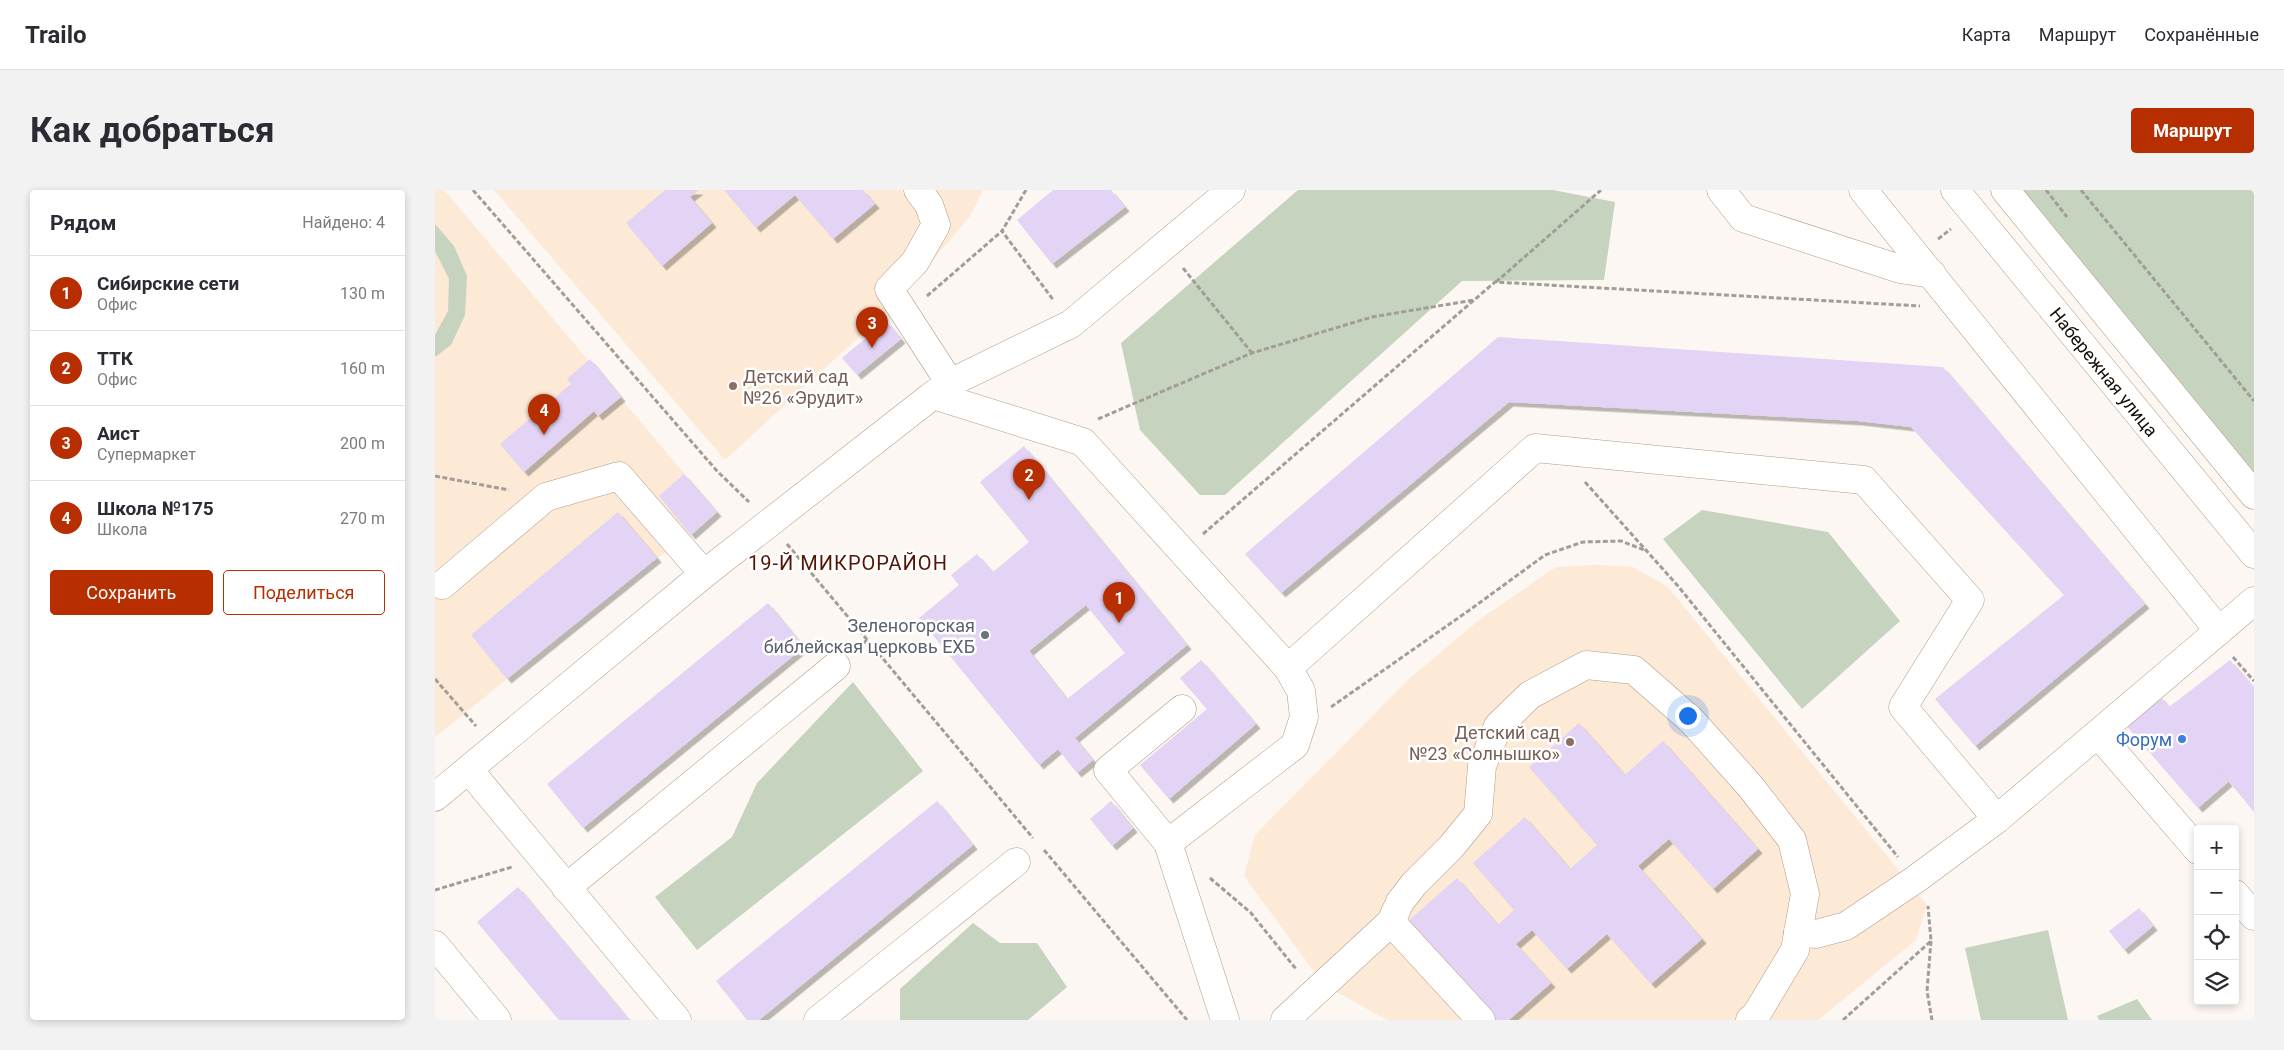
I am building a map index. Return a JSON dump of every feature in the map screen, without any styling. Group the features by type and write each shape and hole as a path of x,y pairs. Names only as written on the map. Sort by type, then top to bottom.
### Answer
{"main road":[{"path":"918,190 929,205 936,225 915,262 889,289 907,314 942,389 1073,439 1288,668 1301,691 1305,717 1295,745 1169,843"},
{"path":"435,797 704,574 942,389 1071,324 1231,190"},
{"path":"1721,190 1743,218 1901,269 1932,274"},
{"path":"1863,190 2219,631"},
{"name":"Набережная улица","path":"1955,190 2254,554"},
{"path":"2005,190 2254,495"},
{"path":"1288,668 1535,448 1864,480 1970,600 1903,707 1997,819"},
{"path":"442,586 546,497 619,476 704,574"},
{"path":"1798,932 1816,934 1846,926 1997,819 2254,601"},
{"path":"1285,1020 1391,922 1400,902 1414,884 1451,846 1478,814 1482,766 1498,726 1530,695 1586,665 1634,670 1692,721 1750,786 1792,840 1805,894 1795,950 1756,1015 1750,1020"},
{"path":"567,888 836,666"},
{"path":"1182,708 1108,770 1169,843 1225,1020"},
{"path":"2097,734 2194,845"},
{"path":"469,770 677,1020"},
{"path":"818,1020 1016,862"},
{"path":"2239,899 2254,916"},
{"path":"1391,922 1481,1020"},
{"path":"435,945 497,1020"}],"path":[{"path":"473,190 717,471 770,523 1187,1020"},
{"path":"907,314 1002,231 1026,190"},
{"path":"1181,552 1601,190"},
{"path":"2081,190 2254,401"},
{"path":"1002,231 1071,324"},
{"path":"1164,245 1252,352"},
{"path":"1495,282 1921,306"},
{"path":"1073,439 1108,414 1252,352 1372,317 1475,300"},
{"path":"1556,450 1648,552 1927,892 1931,941 1927,991 1932,1020"},
{"path":"435,476 546,497"},
{"path":"1305,717 1331,706 1545,555 1583,542 1621,541 1648,552"},
{"path":"435,679 495,747"},
{"path":"435,890 542,858"},
{"path":"1206,875 1251,913 1315,993"},
{"path":"1843,1020 1931,941"}],"shaded area":[{"path":"435,190 444,190 717,512 691,535 657,558 435,737"},
{"name":"Детский сад №26 «Эрудит»","path":"494,190 983,190 970,216 898,301 725,460"},
{"name":"Детский сад №23 «Солнышко»","path":"1597,565 1633,567 1668,587 1927,905 1916,940 1818,1020 1387,1020 1324,985 1244,876 1255,835 1409,679 1479,620 1556,567"}],"green space":[{"path":"1298,190 1553,190 1615,202 1604,280 1462,281 1225,495 1200,495 1140,430 1121,343"},
{"path":"2022,190 2254,190 2254,475"},
{"path":"435,224 454,246 467,276 465,315 451,345 435,357 435,335 448,311 449,279 435,251"},
{"path":"1702,510 1828,532 1900,621 1802,709 1663,539"},
{"path":"853,682 923,771 697,950 655,897 732,837 757,783"},
{"path":"973,923 1000,943 1037,943 1067,987 1028,1020 900,1020 900,989"},
{"path":"2048,930 2068,1020 1981,1020 1965,948"},
{"path":"2137,999 2152,1020 2099,1020 2097,1016"}],"building":[{"path":"665,190 699,190 690,197 712,223 662,266 626,223"},
{"path":"724,190 863,190 875,204 833,239 795,195 756,228"},
{"path":"1053,190 1111,190 1125,207 1052,264 1017,220"},
{"path":"886,321 901,339 857,375 842,358"},
{"path":"1498,337 1943,367 2145,604 1975,746 1935,699 2064,595 1911,427 1858,421 1509,402 1281,593 1245,554"},
{"path":"590,359 621,397 598,416 594,411 524,472 500,444 571,384 567,379"},
{"path":"1024,446 1187,645 1075,738 1093,760 1077,773 1058,749 1039,765 919,618 959,585 951,575 977,554 993,572 1029,542 980,482","holes":["1086,605 1125,653 1067,699 1029,651"]},
{"path":"684,474 717,512 691,535 659,496"},
{"path":"618,512 657,558 507,679 471,635"},
{"path":"768,603 804,647 583,828 547,784"},
{"path":"1201,660 1256,724 1169,799 1140,765 1207,709 1180,678"},
{"name":"Форум","path":"2230,660 2254,688 2254,812 2218,768 2228,782 2198,808 2124,723 2160,696 2169,707"},
{"path":"1579,723 1625,775 1663,741 1758,849 1713,889 1669,839 1638,866 1702,939 1651,984 1607,934 1567,969 1532,930 1516,944 1551,983 1509,1020 1493,1020 1407,922 1457,878 1498,925 1514,910 1473,863 1525,817 1570,869 1597,845 1529,767"},
{"path":"937,801 973,845 759,1020 747,1020 716,981"},
{"path":"1111,801 1133,828 1112,846 1090,819"},
{"path":"518,887 629,1020 559,1020 477,922"},
{"path":"2139,908 2153,926 2124,950 2109,931"}],"place":[{"name":"Аист","path":"872,348"},
{"name":"Детский сад №26 «Эрудит»","path":"733,386"},
{"name":"Школа №175","path":"544,435"},
{"name":"ТТК","path":"1029,500"},
{"name":"Сибирские сети","path":"1119,623"},
{"name":"Зеленогорская библейская церковь ЕХБ","path":"985,635"},
{"name":"Форум","path":"2182,739"},
{"name":"Детский сад №23 «Солнышко»","path":"1570,742"}],"district":[{"name":"19-Й МИКРОРАЙОН","path":"848,563"}]}
